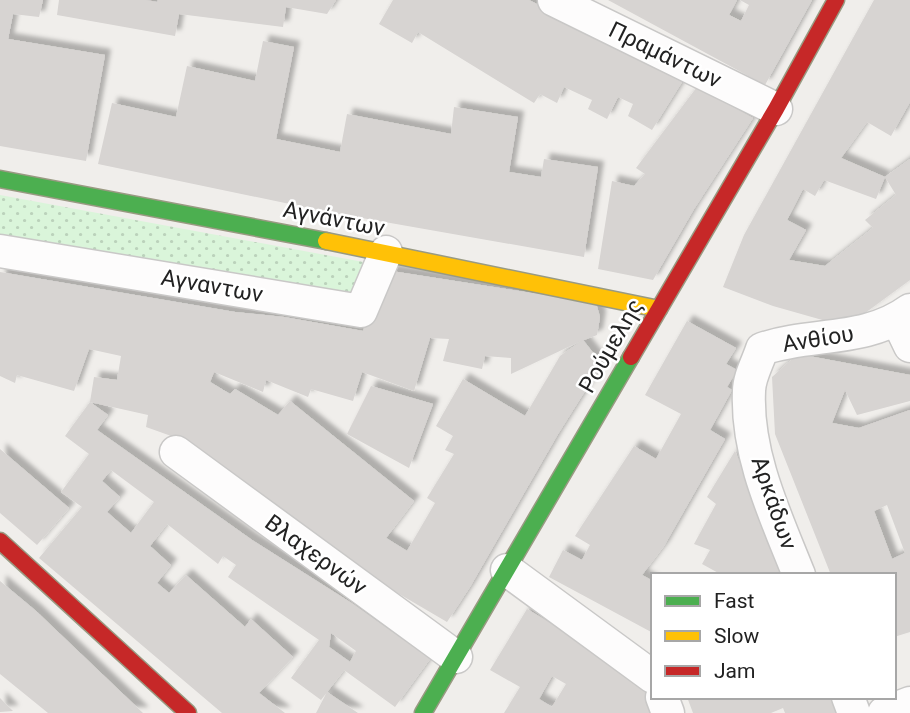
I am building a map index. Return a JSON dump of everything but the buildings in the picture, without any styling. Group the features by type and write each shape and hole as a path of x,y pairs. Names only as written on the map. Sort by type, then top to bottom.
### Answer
{"street":[{"name":"Πραμάντων","path":"554,0 776,109"},
{"name":"Ρούμελης","path":"423,713 776,109 836,0"},
{"name":"Αγνάντων","path":"0,179 386,252 659,309"},
{"name":"Αγναντων","path":"0,251 361,311 386,252"},
{"name":"Ανθίου","path":"762,349 787,341 857,334 906,325"},
{"name":"Αρκάδων","path":"762,349 748,388 751,424 762,481 798,573"},
{"name":"Βλαχερνών","path":"176,452 456,657"},
{"path":"0,541 188,713"},
{"path":"507,570 651,676"},
{"path":"884,713 910,703"}],"green space":[{"path":"0,195 369,263 356,305 0,244"}],"traffic: fast":[{"path":"0,179 326,241"},
{"path":"423,713 631,357"}],"traffic: slow":[{"path":"326,241 659,309"}],"traffic: jam":[{"path":"631,357 776,109 836,0"},
{"path":"0,541 188,713"}]}
